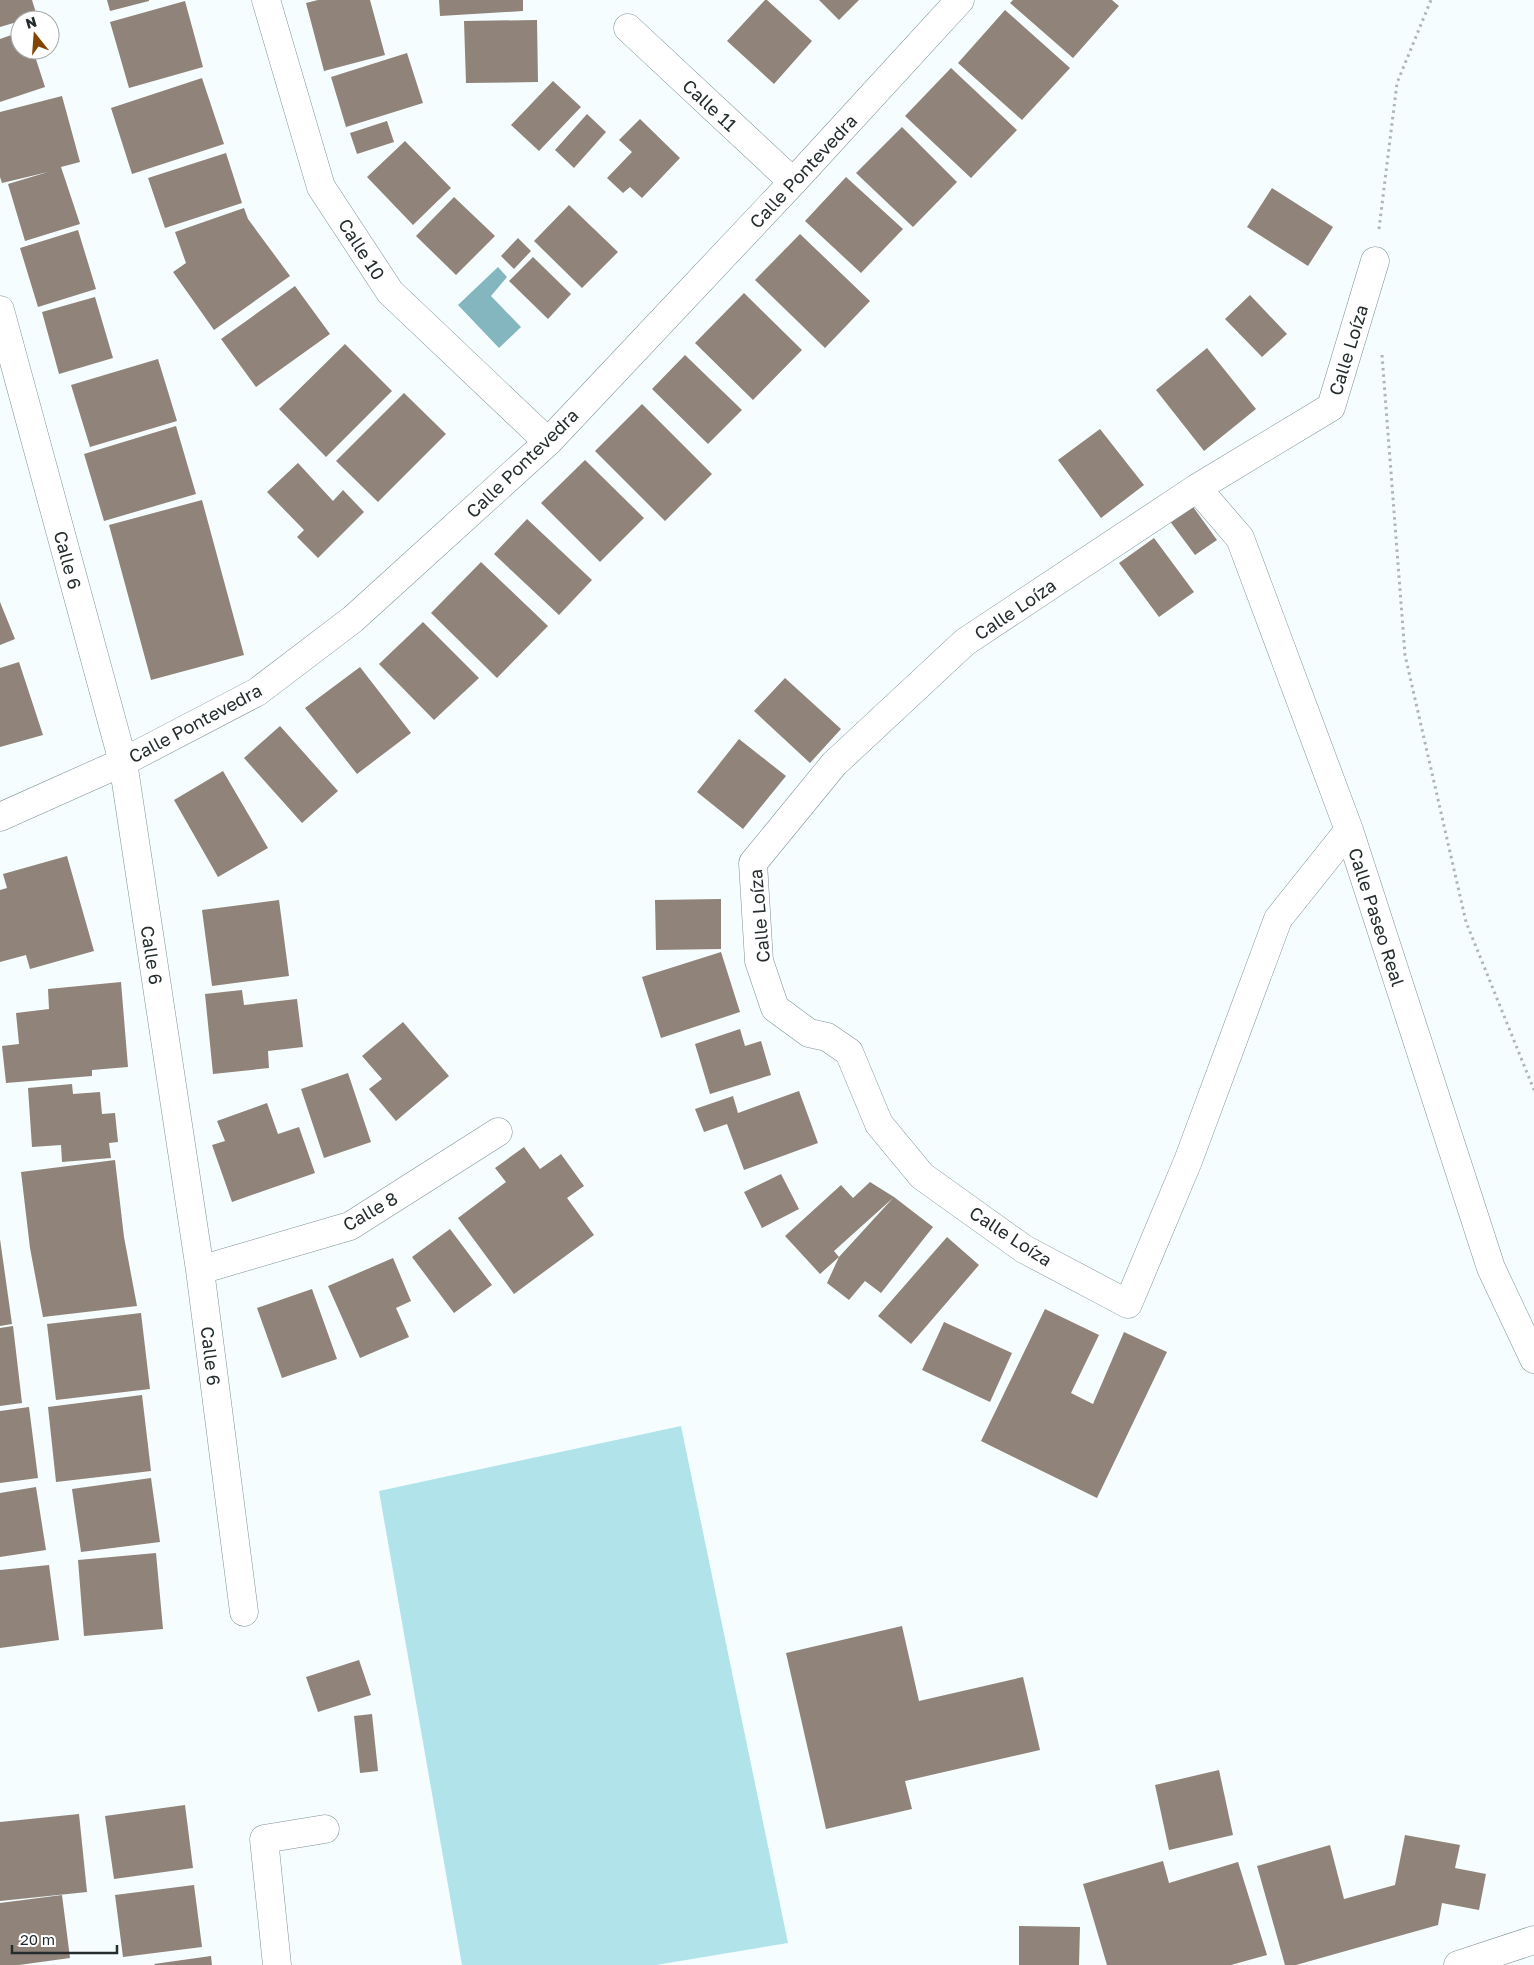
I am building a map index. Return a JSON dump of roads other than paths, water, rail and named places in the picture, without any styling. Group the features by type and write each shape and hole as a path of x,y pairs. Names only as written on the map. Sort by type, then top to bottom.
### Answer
{"street":[{"name":"Calle 10","path":"266,0 321,187 390,292 548,442"},
{"name":"Calle Pontevedra","path":"0,817 123,762 258,692 353,619 548,442 793,182 960,0"},
{"name":"Calle 11","path":"628,28 793,182"},
{"name":"Calle Loíza","path":"1349,830 1278,919 1188,1161 1128,1304 1024,1248 922,1176 879,1124 849,1052 827,1037 809,1033 775,1008 759,961 753,863 834,764 965,642 1197,488 1331,407 1375,261"},
{"name":"Calle 6","path":"0,310 123,762 200,1270 244,1612"},
{"name":"Calle Paseo Real","path":"1197,488 1240,538 1349,830 1491,1268 1534,1359"},
{"name":"Calle 8","path":"200,1270 350,1226 498,1132"},
{"path":"277,1965 264,1839 325,1829"},
{"path":"1458,1965 1534,1940"}]}
